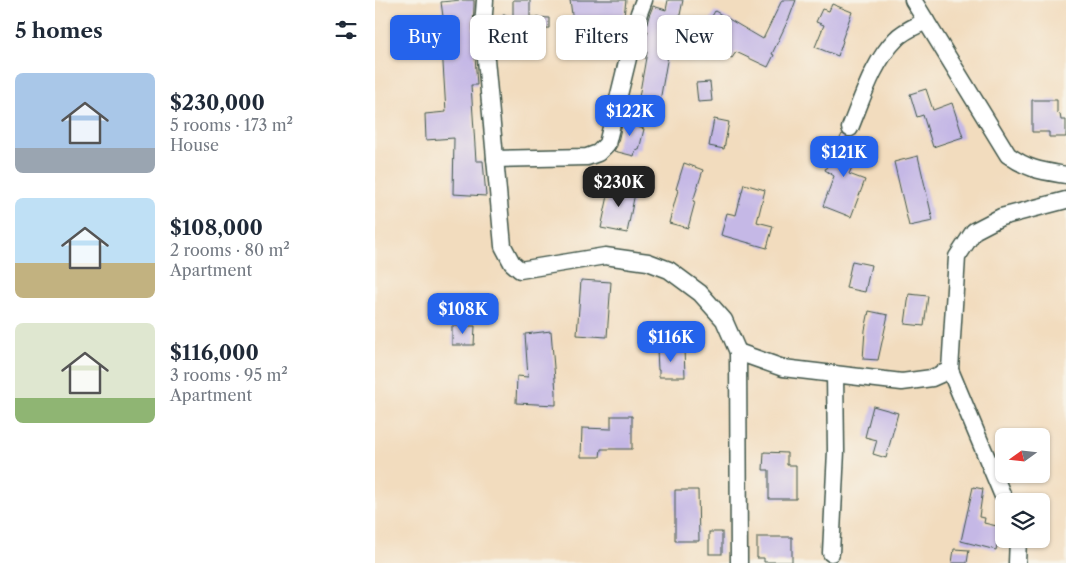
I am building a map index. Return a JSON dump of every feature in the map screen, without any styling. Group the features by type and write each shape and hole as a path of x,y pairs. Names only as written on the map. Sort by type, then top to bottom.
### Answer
{"street":[{"path":"485,0 483,26 503,246 512,263 520,270 605,256 648,262 669,270 701,293 724,320 738,352 739,563"},
{"path":"495,159 587,157 598,153 607,144 643,0"},
{"path":"913,0 1009,155 1020,163 1038,170 1066,175"},
{"path":"849,128 873,71 883,54 897,38 925,21"},
{"path":"1002,493 950,370 957,257 974,232 1001,217 1066,200"},
{"path":"738,352 783,368 903,382 932,378 950,370"},
{"path":"831,553 836,450 835,374"},
{"path":"1017,563 1018,548"}],"building":[{"path":"474,0 473,15 470,15 470,60 475,60 477,85 471,85 476,161 483,161 486,196 453,194 454,138 426,140 425,114 446,112 443,60 460,60 460,15 443,15 441,2"},
{"path":"513,0 530,0 530,15 513,15"},
{"path":"570,0 626,0 624,15 572,15"},
{"path":"668,0 683,0 680,15 657,15 657,60 667,60 660,101 639,97 647,60 647,24 649,16 653,6 666,10"},
{"path":"782,0 796,0 768,67 736,52 732,58 732,21 763,39"},
{"path":"832,4 852,12 838,56 815,47 824,25 816,22 822,9 829,11"},
{"path":"715,11 722,15 713,15"},
{"path":"546,18 549,18 549,28 546,28"},
{"path":"710,82 712,101 698,102 696,83"},
{"path":"926,89 933,110 952,103 963,137 933,147 923,115 917,117 910,94"},
{"path":"1032,100 1057,100 1057,113 1060,114 1061,120 1066,120 1066,137 1049,137 1049,132 1032,132"},
{"path":"624,116 639,119 637,127 644,129 639,150 636,149 634,156 614,151 617,146"},
{"path":"714,119 729,122 724,149 709,146"},
{"path":"842,134 862,144 849,174 865,180 851,217 823,206 834,176 825,170"},
{"path":"918,156 933,221 909,226 894,162"},
{"path":"684,163 703,170 693,201 695,202 688,228 669,223"},
{"path":"611,182 636,188 627,233 601,228"},
{"path":"744,184 765,190 757,222 773,226 767,248 721,235 727,213 736,215"},
{"path":"852,261 871,265 865,292 846,288"},
{"path":"581,280 611,282 607,337 577,335"},
{"path":"909,294 928,296 924,326 905,324"},
{"path":"430,304 457,305 456,320 429,319"},
{"path":"869,311 888,315 878,360 863,359 865,330"},
{"path":"452,326 475,326 474,345 452,345"},
{"path":"551,331 556,405 516,403 517,376 528,377 525,334"},
{"path":"684,348 685,377 659,377 657,349"},
{"path":"873,406 898,413 886,458 873,454 877,440 865,437"},
{"path":"611,416 632,416 632,449 601,449 600,457 581,457 582,428 611,429"},
{"path":"764,452 787,453 787,465 796,465 796,499 769,499 769,470 763,470"},
{"path":"973,487 983,489 979,517 985,518 984,523 995,526 996,550 961,541"},
{"path":"675,490 698,490 699,541 675,541"},
{"path":"709,532 722,532 722,554 709,554"},
{"path":"757,537 792,537 792,562 764,562 764,558 757,558"},
{"path":"954,549 969,550 967,563 952,563"}]}
